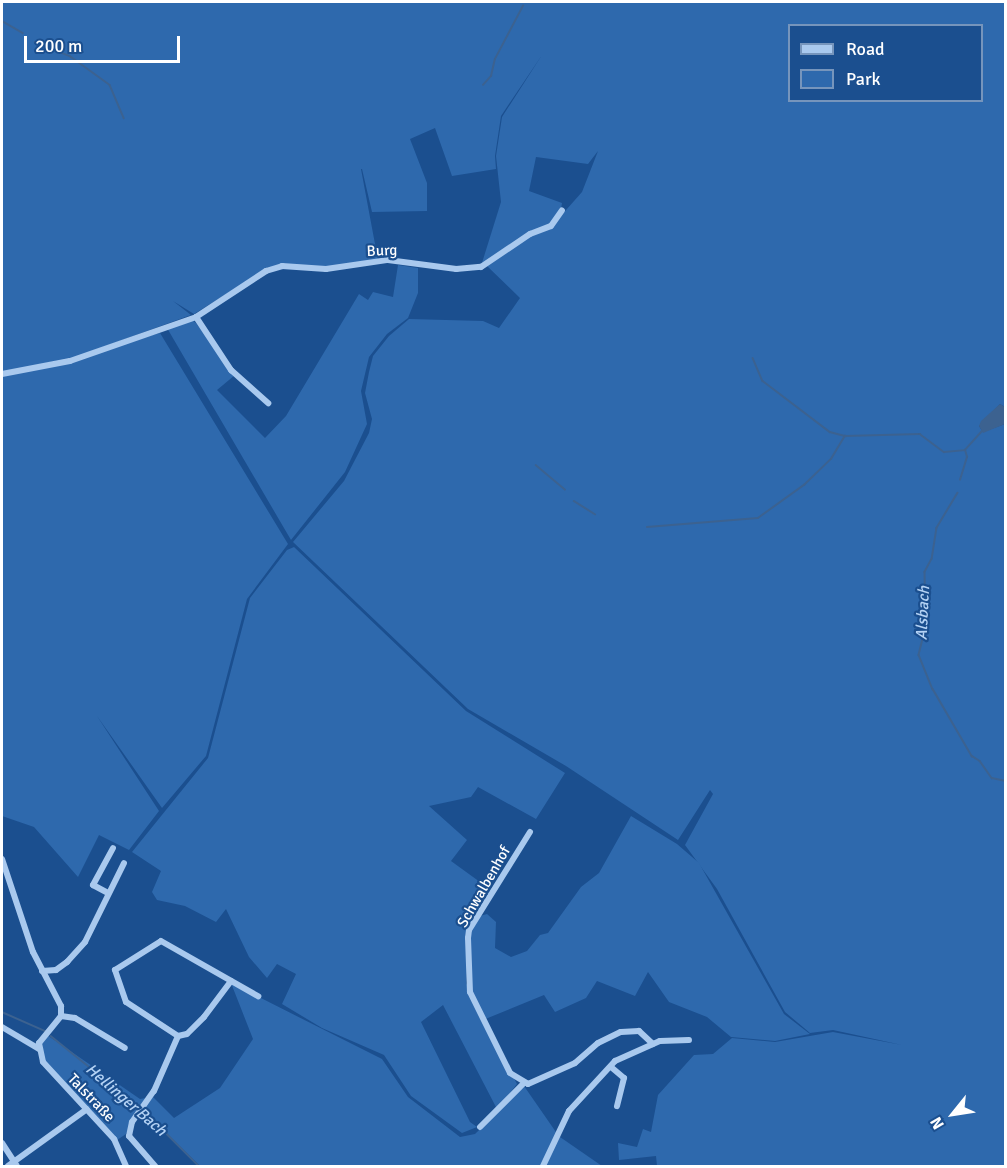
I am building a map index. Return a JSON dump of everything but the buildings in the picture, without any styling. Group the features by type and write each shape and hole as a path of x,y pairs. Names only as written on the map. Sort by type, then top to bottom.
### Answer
{"street":[{"name":"Burg","path":"2,374 80,357 196,317 266,271 282,266 326,269 388,261 456,269 481,267 530,234 551,226 562,210"},
{"path":"196,317 231,370 268,403"},
{"name":"Schwalbenhof","path":"524,1083 510,1073 470,992 468,949 469,930 530,832"},
{"path":"108,893 93,885 113,848"},
{"path":"2,859 42,971 61,1006 61,1016 39,1049 3,1031"},
{"path":"42,971 61,966 85,942 124,864"},
{"path":"231,981 204,1017 187,1034 178,1036 126,1002 115,970 163,941 258,996"},
{"path":"61,1016 75,1018 125,1048"},
{"path":"480,1127 524,1083 528,1084 575,1063 598,1043 621,1032 639,1030 653,1044"},
{"path":"155,1167 129,1136 141,1109 161,1078 178,1036"},
{"path":"543,1167 569,1111 615,1061 653,1044 689,1040"},
{"name":"Talstraße","path":"39,1049 48,1072 87,1108 117,1143 129,1136"},
{"path":"611,1067 624,1078 617,1106"},
{"path":"8,1167 87,1108"},
{"path":"2,1143 15,1163"},
{"path":"117,1143 126,1167"}],"green space":[{"path":"2,2 1005,2 1005,407 1000,404 979,426 983,432 1005,424 1005,1166 657,1166 656,1156 619,1160 618,1143 637,1147 643,1129 651,1132 658,1095 694,1055 713,1054 732,1038 775,1042 833,1032 902,1045 833,1030 810,1033 785,1012 717,889 685,845 713,794 710,790 678,840 566,766 468,709 293,542 344,481 369,433 372,419 365,393 369,372 373,356 389,336 409,319 483,321 499,328 520,298 487,266 520,241 551,227 582,192 598,151 588,164 536,157 529,191 562,203 560,215 551,225 519,239 481,266 501,202 496,156 502,117 542,55 501,116 495,156 496,169 452,176 435,128 410,139 427,183 427,211 372,212 361,169 378,260 338,267 281,265 265,270 194,314 173,301 191,315 81,355 2,373"},
{"path":"398,265 418,268 418,293 408,318 387,334 369,357 361,391 367,424 345,472 291,540 167,328 192,320 196,323 235,375 217,390 265,438 286,416 359,294 368,300 373,292 393,297"},
{"path":"160,333 288,544 247,599 206,756 162,808 97,716 159,811 129,850 99,835 78,877 34,827 2,816 2,375"},
{"path":"294,547 466,711 565,773 536,819 478,787 471,797 429,806 467,840 451,861 491,890 469,929 466,983 517,1084 497,1109 443,1005 421,1022 470,1122 477,1127 462,1133 411,1096 384,1055 322,1028 282,1004 296,974 277,964 267,978 249,957 226,909 216,922 185,906 157,900 152,892 161,871 132,852 208,758 250,598 287,550"},
{"path":"631,816 677,844 699,863 784,1014 810,1034 775,1041 731,1037 707,1017 669,1002 648,972 635,996 597,981 586,998 555,1012 544,995 483,1020 471,992 470,930 480,916 487,914 496,922 495,948 511,957 527,951 540,935 548,933 581,887 599,873"},
{"path":"231,983 382,1059 408,1097 460,1137 475,1134 524,1086 558,1135 542,1166 200,1166 143,1110 153,1097 174,1118 220,1088 253,1039"},
{"path":"47,1035 140,1099 146,1098 126,1134 117,1140 53,1074 44,1061 42,1043"},
{"path":"560,1137 602,1166 544,1166"}],"shaded area":[{"path":"1000,404 1005,407 1005,424 983,433 979,426 981,421"}],"waterway":[{"path":"483,85 491,76 495,59 523,6"},
{"path":"2,21 23,33"},
{"path":"35,42 70,56 110,85 124,118"},
{"path":"753,358 763,381 830,432 845,436"},
{"name":"Alsbach","path":"960,480 967,457 965,450 982,431"},
{"path":"647,527 758,518 804,485 831,459 845,436 920,434 944,452 965,450"},
{"path":"536,465 565,489"},
{"name":"Alsbach","path":"958,493 937,528 932,559 925,572 926,627 919,655 933,689 972,756 980,761 992,778 1006,781"},
{"path":"574,501 595,514"},
{"name":"Hellinger Bach","path":"2,1012 45,1031"},
{"name":"Hellinger Bach","path":"51,1036 139,1107"},
{"name":"Hellinger Bach","path":"143,1110 199,1166"}]}
